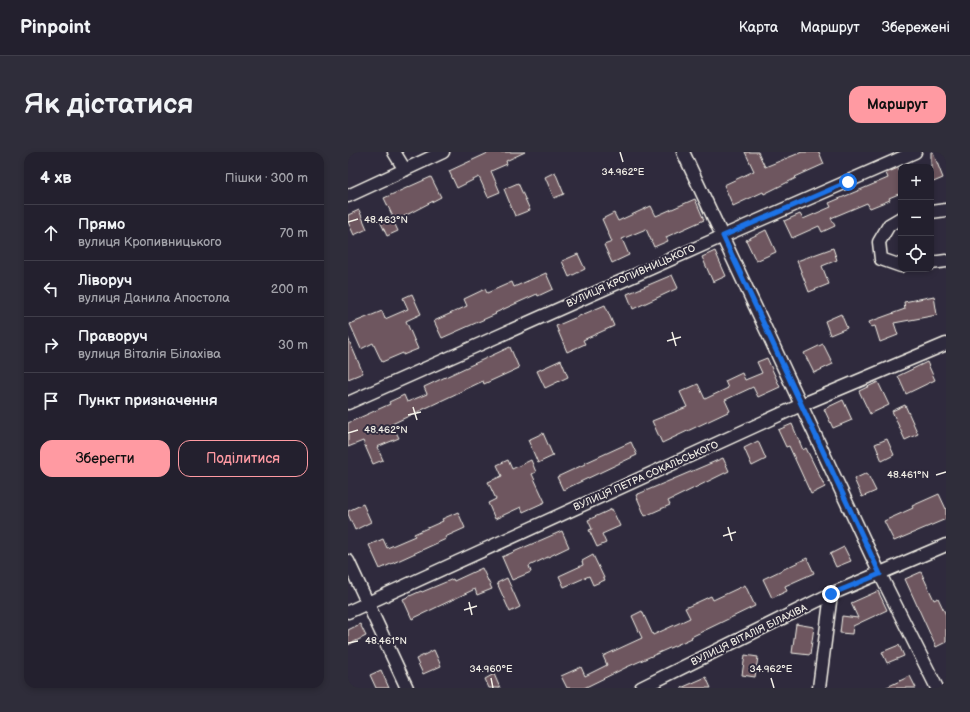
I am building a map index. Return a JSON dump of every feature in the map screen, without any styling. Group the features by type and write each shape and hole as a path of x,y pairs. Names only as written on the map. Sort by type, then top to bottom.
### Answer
{"street":[{"path":"394,152 405,170"},
{"path":"348,196 443,152"},
{"path":"683,152 880,574 937,688"},
{"name":"ВУЛИЦЯ КРОПИВНИЦЬКОГО","path":"348,403 915,152"},
{"path":"934,212 946,210"},
{"path":"898,220 889,225 879,242 881,259 898,265"},
{"path":"934,263 946,261"},
{"name":"ВУЛИЦЯ ПЕТРА СОКАЛЬСЬКОГО","path":"348,612 801,405 946,344"},
{"name":"ВУЛИЦЯ ВІТАЛІЯ БІЛАХІВА","path":"641,688 831,594 946,544"},
{"path":"348,561 407,688"},
{"path":"819,688 831,594"}],"building":[{"path":"490,152 525,152 506,161 507,164 491,171 500,192 488,197 479,177 457,188 449,171"},
{"path":"745,152 758,152 765,167 802,152 819,152 824,164 795,177 796,178 764,194 763,192 733,206 724,185 754,171"},
{"path":"931,152 933,152 943,178 934,182 934,164 931,164"},
{"path":"898,168 898,194 889,198 890,200 870,208 867,203 831,218 835,226 822,232 819,226 792,238 784,221 800,214 803,219 831,207 829,203 888,178 886,173"},
{"path":"555,172 564,194 554,198 545,177"},
{"path":"431,177 441,197 395,221 384,198"},
{"path":"518,183 530,210 515,216 504,189"},
{"path":"695,199 704,220 666,237 668,241 654,247 646,229 622,239 629,255 612,263 604,245 612,242 602,219 614,213 618,221 651,206 656,216"},
{"path":"359,210 367,229 354,235 348,222 348,215"},
{"path":"391,216 398,231 387,236 380,221"},
{"path":"766,230 776,252 756,261 746,240"},
{"path":"833,248 837,260 822,266 829,284 809,292 797,261"},
{"path":"715,251 726,276 713,282 702,257"},
{"path":"578,254 585,269 569,277 562,261"},
{"path":"546,273 553,289 538,296 537,294 442,338 434,321 467,306 464,299 485,289 487,293 512,282 514,287"},
{"path":"672,275 678,288 633,309 627,294"},
{"path":"412,294 421,314 406,321 418,349 403,355 403,353 382,362 373,343 361,349 350,324 382,311 385,319 408,309 403,298"},
{"path":"934,296 937,315 894,323 898,335 880,342 875,326 871,327 869,322 905,309 904,302"},
{"path":"605,305 614,326 583,340 585,344 567,352 556,326"},
{"path":"841,314 847,328 830,335 825,321"},
{"path":"348,338 363,373 348,379"},
{"path":"823,344 833,364 814,373 804,353"},
{"path":"510,347 519,368 484,384 483,381 392,424 399,438 377,447 383,460 373,464 363,441 348,447 348,423 390,404 389,402 404,395 407,402 427,394 424,387"},
{"path":"767,358 780,387 758,397 753,387 725,400 730,411 662,443 652,421 687,407 680,392 698,384 705,399 728,388 725,381 742,373 745,380 762,373 757,362"},
{"path":"561,360 568,377 545,388 537,371"},
{"path":"927,362 935,380 906,394 898,376"},
{"path":"878,382 889,405 870,414 859,391"},
{"path":"843,400 852,420 833,428 824,409"},
{"path":"905,405 918,434 905,440 892,411"},
{"path":"792,424 803,450 806,448 825,487 811,494 789,446 786,447 778,430"},
{"path":"543,433 553,456 538,463 528,440"},
{"path":"887,439 894,455 882,461 875,444"},
{"path":"758,441 766,459 752,466 744,448"},
{"path":"631,442 637,455 563,490 557,477"},
{"path":"723,458 729,471 668,501 670,505 645,516 636,495"},
{"path":"508,460 512,469 531,460 536,472 532,474 545,502 523,512 521,507 495,519 488,503 496,499 488,482 502,476 497,465"},
{"path":"867,473 876,491 862,497 854,479"},
{"path":"939,494 946,509 946,519 894,541 884,521"},
{"path":"363,504 371,522 355,530 348,511"},
{"path":"612,509 620,526 602,534 606,543 597,547 589,530 592,529 588,520"},
{"path":"458,512 465,528 445,537 446,539 380,569 369,545 383,539 387,548 415,536 414,534 443,521 442,519"},
{"path":"562,531 569,547 529,566 531,572 512,580 502,557"},
{"path":"844,547 851,561 836,567 830,554"},
{"path":"593,555 605,580 593,585 589,576 564,587 559,576 583,565 582,561"},
{"path":"807,558 814,573 785,586 787,591 772,598 763,579"},
{"path":"482,568 492,589 477,595 475,589 412,619 403,599 453,579 454,581"},
{"path":"921,572 934,600 938,598 946,615 946,642 936,647 905,579"},
{"path":"507,578 520,607 510,612 497,583"},
{"path":"745,585 755,606 691,637 692,638 584,688 567,688 561,676 581,667 585,676 607,665 603,656 642,638 632,616 642,611 653,635 690,618 685,608 711,596 713,600"},
{"path":"878,591 887,610 853,626 852,634 840,633 842,616 858,618 851,603"},
{"path":"360,624 366,636 348,645 348,630"},
{"path":"796,624 814,627 810,655 792,653"},
{"path":"899,645 904,656 887,663 882,652"},
{"path":"434,650 441,666 423,674 416,659"},
{"path":"745,655 758,657 755,677 742,675"},
{"path":"381,670 389,688 376,688 370,675"},
{"path":"494,674 500,688 489,688 485,679"},
{"path":"910,676 916,688 885,688"},
{"path":"706,677 711,688 681,688"}],"route":[{"path":"831,594 880,574 723,236 848,182"}]}
